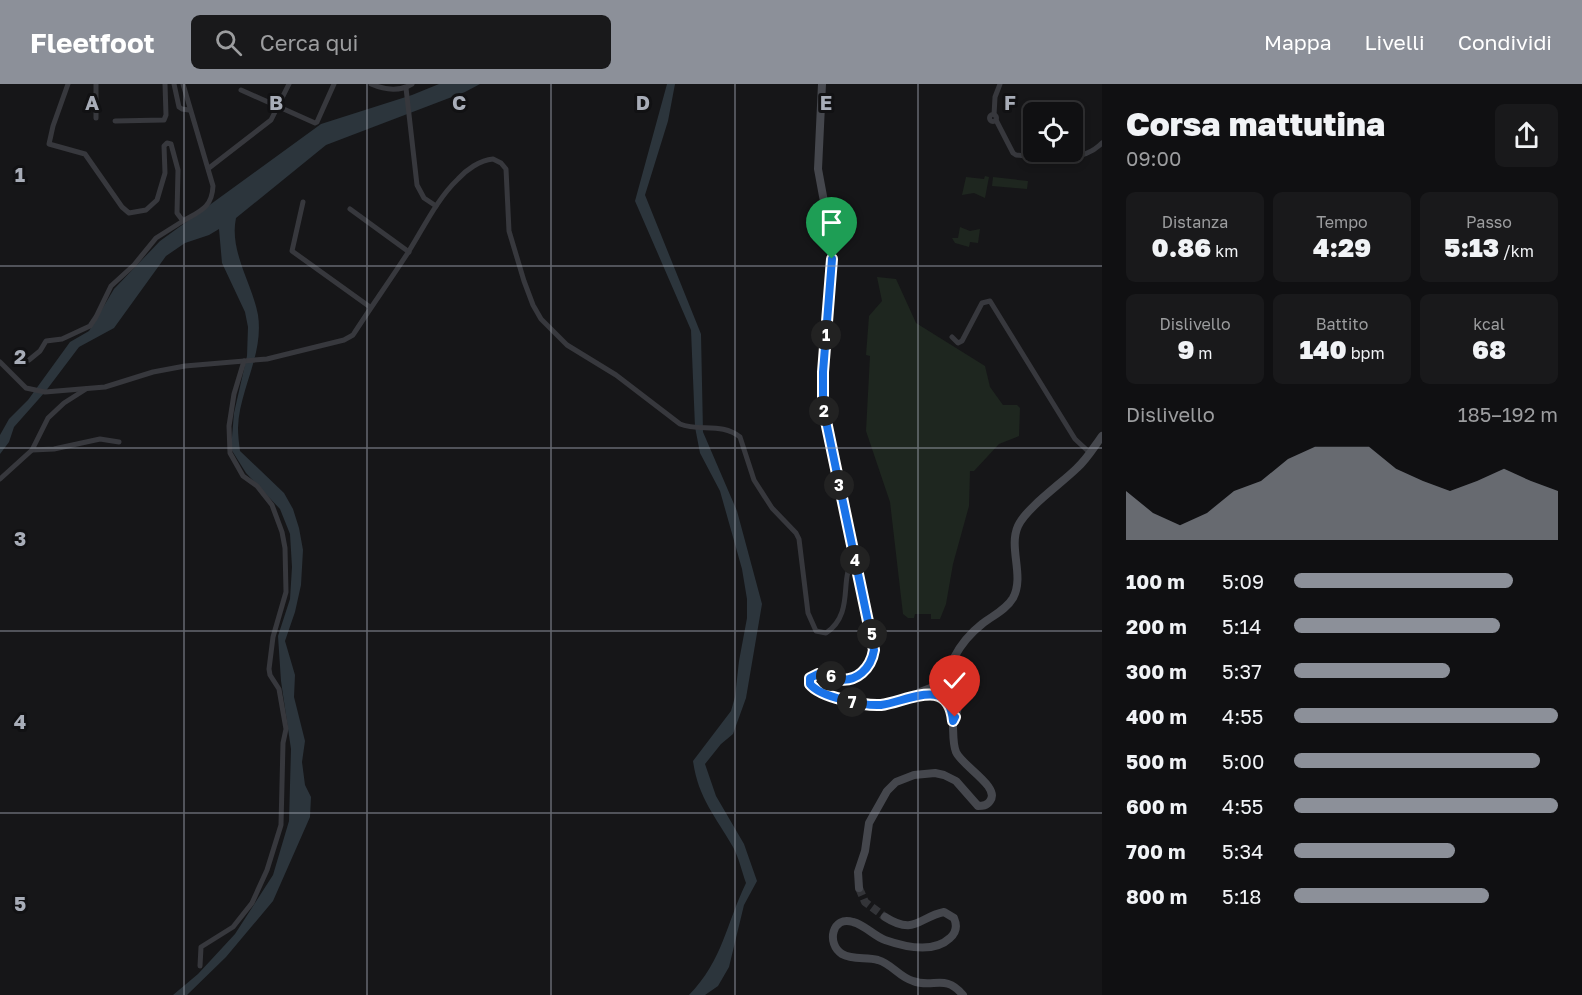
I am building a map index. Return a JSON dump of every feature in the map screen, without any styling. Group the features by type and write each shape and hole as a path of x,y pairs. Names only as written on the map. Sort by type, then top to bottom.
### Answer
{"main road":[{"path":"822,84 818,169 832,245 823,372 823,407 874,650 870,665 859,675 849,679 839,679 818,674 810,678 810,684 820,692 866,704 881,705 946,687"},
{"path":"944,699 955,657 968,638 1005,608 1015,594 1018,525 1090,453 1102,436"},
{"path":"946,687 957,712 953,721"},
{"path":"858,888 858,872 865,851 869,823 887,791 896,782 908,776 940,774 952,778 978,806 984,806 991,800 992,794 989,787 957,755 951,710 944,699 928,694 913,696"},
{"path":"885,917 901,925 912,925 944,912 954,918 956,929 954,935 945,942 934,947 922,948 889,941 855,923 845,921 833,931 835,947 847,956 884,962 914,982 945,982 955,987 963,995"}],"street":[{"path":"68,84 49,144 85,154 122,207 129,213 146,210 158,200 165,173 164,146 167,142 171,144 178,170 177,213 183,221"},
{"path":"96,84 96,118"},
{"path":"115,121 164,120 166,115 165,84"},
{"path":"174,84 179,106 189,110"},
{"path":"29,360 40,351 46,341 62,339 90,326 111,286 134,265 156,238 207,206 213,198 209,168 189,110 183,84"},
{"path":"209,168 271,120 289,84"},
{"path":"241,90 315,123 318,122 334,84"},
{"path":"371,84 389,90 406,88 412,84"},
{"path":"1000,84 995,94 995,118 1016,155 1071,157 1093,151 1102,143"},
{"path":"406,88 417,185 424,198 436,206"},
{"path":"0,362 28,389 45,392 105,387 153,372 185,366 255,360 344,340 353,335 409,252 436,206 459,177 478,163 493,159 501,163 506,170 509,231 527,289 541,319 567,345 616,375 680,424 693,428 713,427 740,436 754,480 772,508 796,533 801,545 808,613 816,631 826,633 837,624 846,596 847,569 854,562"},
{"path":"303,202 292,251 370,307"},
{"path":"350,209 409,252"},
{"path":"952,337 958,343 962,341 982,303 987,300 992,302 1075,439 1090,453"},
{"path":"200,966 201,947 233,927 252,903 267,870 281,819 283,743 286,729 279,689 270,675 270,669 273,638 286,592 285,549 282,532 272,505 257,486 243,476 230,453 229,426 234,394 244,361"},
{"path":"0,479 32,450 48,418 64,403 88,388"},
{"path":"32,450 54,450 100,439 119,442"}],"shaded area":[{"path":"439,84 480,84 465,92 326,145 236,218 238,255 255,303 259,330 255,358 239,414 240,451 284,493 293,509 303,550 301,585 285,641 295,675 294,697 305,741 302,762 305,785 311,797 310,817 273,901 226,957 187,995 173,995 198,974 235,934 273,875 289,821 291,749 281,681 278,636 290,599 292,567 290,534 280,509 246,473 231,449 234,413 247,356 248,327 245,312 222,263 219,229 185,243 166,256 114,328 79,347 45,392 14,427 9,442 0,454 0,435 9,419 28,400 70,342 89,331 114,289 160,241 321,124"},
{"path":"667,84 675,84 668,121 645,195 701,334 703,432 737,511 762,604 746,698 733,734 721,744 705,764 716,796 744,844 757,881 744,905 729,967 718,986 705,995 689,995 717,955 746,883 735,851 703,797 693,761 731,711 747,618 747,599 742,569 720,491 700,453 695,427 691,330 635,201"},
{"path":"985,176 989,177 985,198 974,193 962,195 966,177 984,179"},
{"path":"993,177 1028,181 1027,189 992,186"},
{"path":"960,227 970,231 980,229 978,243 970,242 969,247 955,243 952,238 958,238"},
{"path":"877,277 896,279 916,323 985,366 990,387 1003,405 1017,405 1020,408 1019,436 999,444 974,471 970,471 969,506 953,564 946,604 940,619 931,619 931,614 915,614 914,618 908,618 903,614 890,502 866,431 870,356 866,355 869,316 882,301"}],"tunnel":[{"path":"859,888 865,902 885,917"}],"route":[{"path":"832,259 823,372 823,407 874,650 870,665 859,675 849,679 839,679 815,674 809,681 815,690 866,704 881,705 920,694 936,695 948,704 953,721 955,717"}]}
